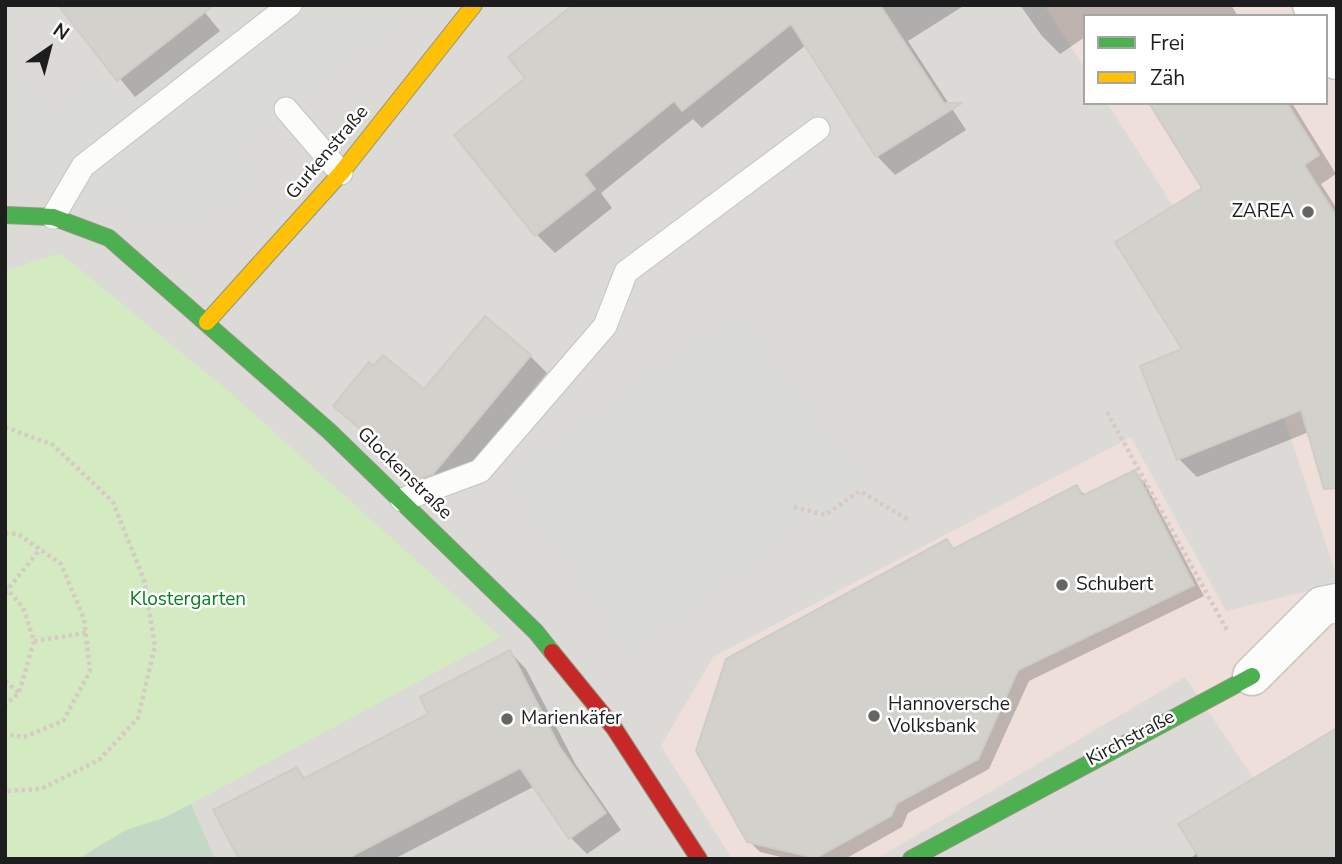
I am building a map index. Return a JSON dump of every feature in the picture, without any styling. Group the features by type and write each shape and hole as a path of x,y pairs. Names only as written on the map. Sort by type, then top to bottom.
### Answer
{"street":[{"name":"Gurkenstraße","path":"207,322 341,173 474,5"},
{"path":"1328,41 1337,60"},
{"name":"Glockenstraße","path":"5,215 52,217 108,238 207,322 402,500 536,632 614,729 699,859"},
{"name":"Kirchstraße","path":"911,859 1165,720 1252,676 1322,606 1337,603"}],"lane":[{"path":"52,217 83,166 290,5"},
{"path":"286,109 341,173"},
{"path":"402,500 480,471 605,327 626,272 818,130"}],"path":[{"path":"1107,412 1252,676"},
{"path":"5,427 53,445 113,502 144,580 155,646 138,718 99,760 41,789 5,791"},
{"path":"793,507 825,514 860,491 910,521"},
{"path":"5,533 18,534 61,564 84,618 90,670 63,721 24,737 5,734"},
{"path":"5,705 19,693 34,641 23,607 6,590 40,549"},
{"path":"34,641 86,633"},
{"path":"5,681 19,693"}],"shaded area":[{"path":"5,5 1337,5 1337,859 5,859"},
{"path":"231,5 419,5 235,148 257,178 196,227 5,184 5,75 10,69 46,117 97,76 124,109 238,16"},
{"path":"1044,5 1337,5 1337,578 1286,423 1242,313 1108,105 1328,105 1328,14 1083,14 1083,66"},
{"path":"737,316 860,482 630,648 509,479"},
{"path":"1131,437 1226,611 1337,584 1337,859 1289,831 1185,677 876,859 732,859 661,746 713,657"}],"green space":[{"name":"Klostergarten","path":"60,253 232,394 501,637 191,804 164,818 126,830 78,859 5,859 5,271"},
{"path":"191,804 215,859 78,859 126,830 164,818"}],"building":[{"path":"58,5 214,5 117,81"},
{"path":"573,5 880,5 944,103 962,103 876,157 791,24 682,111 674,101 584,174 595,189 535,236 454,135 525,78 508,57"},
{"path":"1150,105 1288,105 1319,155 1304,165 1337,217 1337,488 1324,489 1301,410 1177,460 1140,366 1182,349 1115,242 1202,188"},
{"path":"485,316 531,355 433,474 419,479 333,406 369,362 373,366 383,355 424,389"},
{"path":"1135,470 1194,585 1018,670 978,759 897,803 891,816 816,858 747,842 696,751 726,659 947,539 953,549 1077,485 1082,496"},
{"path":"510,650 559,746 606,813 569,839 520,768 346,859 239,859 213,810 297,767 303,779 428,714 420,697"},
{"path":"1337,728 1337,859 1200,859 1178,824"}],"traffic: fast":[{"path":"5,215 53,217 109,238 329,431 536,632 552,652"},
{"path":"911,859 1252,676"}],"traffic: slow":[{"path":"207,322 341,173 474,5"}],"traffic: jam":[{"path":"552,652 614,728 699,859"}],"place":[{"name":"ZAREA","path":"1308,212"},
{"name":"Schubert","path":"1062,585"},
{"name":"Hannoversche Volksbank","path":"874,716"},
{"name":"Marienkäfer","path":"507,719"}]}
